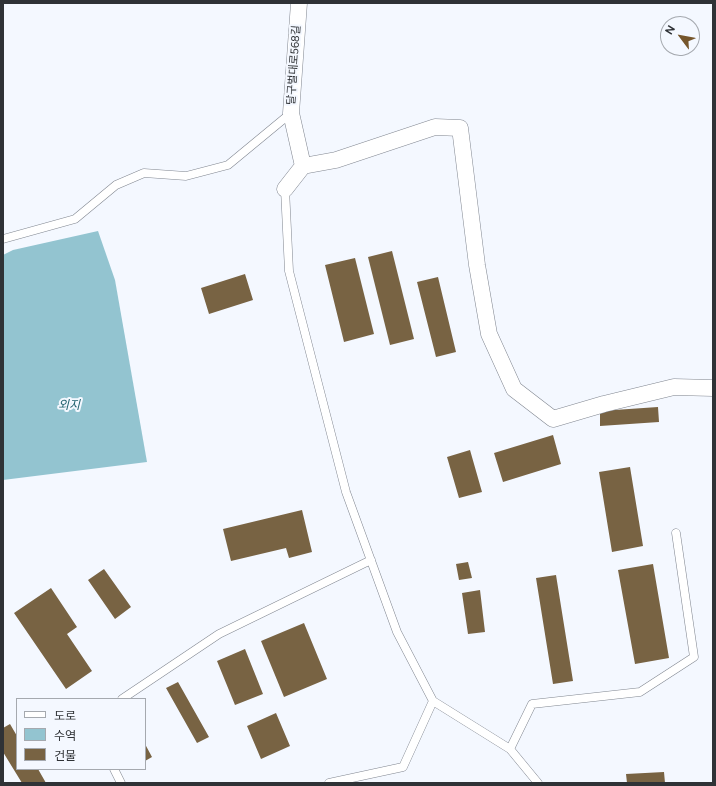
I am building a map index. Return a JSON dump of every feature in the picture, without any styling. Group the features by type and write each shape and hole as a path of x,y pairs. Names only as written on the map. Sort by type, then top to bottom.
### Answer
{"street":[{"name":"달구벌대로568길","path":"291,113 299,3"},
{"path":"291,113 303,166"},
{"path":"285,189 303,166 336,160 435,127 460,128 477,265 489,334 514,389 553,419 604,404 674,387 713,388"}],"lane":[{"name":"달구벌대로568길","path":"3,239 75,219 116,185 144,173 186,176 228,165 291,113"},
{"path":"285,189 289,271 346,492 398,632 433,701 510,749 538,783"},
{"path":"510,749 532,704 640,692 694,657 676,533"},
{"path":"123,698 219,634 371,560"},
{"path":"329,783 404,767 433,701"},
{"path":"114,770 121,783"}],"water":[{"name":"외지","path":"98,231 115,280 147,462 3,480 3,255 13,250"}],"building":[{"path":"392,251 414,339 390,345 368,257"},
{"path":"355,258 374,334 344,342 325,265"},
{"path":"245,274 253,300 209,314 201,288"},
{"path":"438,277 456,352 436,357 417,282"},
{"path":"658,407 659,422 600,426 600,411"},
{"path":"553,435 561,464 503,482 494,453"},
{"path":"470,450 482,492 459,498 447,457"},
{"path":"630,467 643,546 612,552 599,472"},
{"path":"302,510 312,552 289,558 286,548 231,561 223,529"},
{"path":"468,562 472,578 459,580 456,564"},
{"path":"653,564 669,658 635,664 618,570"},
{"path":"104,569 131,607 115,619 88,580"},
{"path":"556,575 573,681 553,684 536,578"},
{"path":"51,588 77,627 67,634 92,671 66,689 14,613"},
{"path":"480,590 485,632 468,634 462,593"},
{"path":"304,623 327,679 284,697 261,641"},
{"path":"245,649 263,694 235,705 217,661"},
{"path":"178,682 209,737 197,743 166,688"},
{"path":"276,713 290,746 261,759 247,726"},
{"path":"10,724 16,734 16,770 39,770 46,783 22,783 3,752 3,728"},
{"path":"146,746 152,757 146,760"},
{"path":"664,772 665,783 627,783 626,774"}]}
